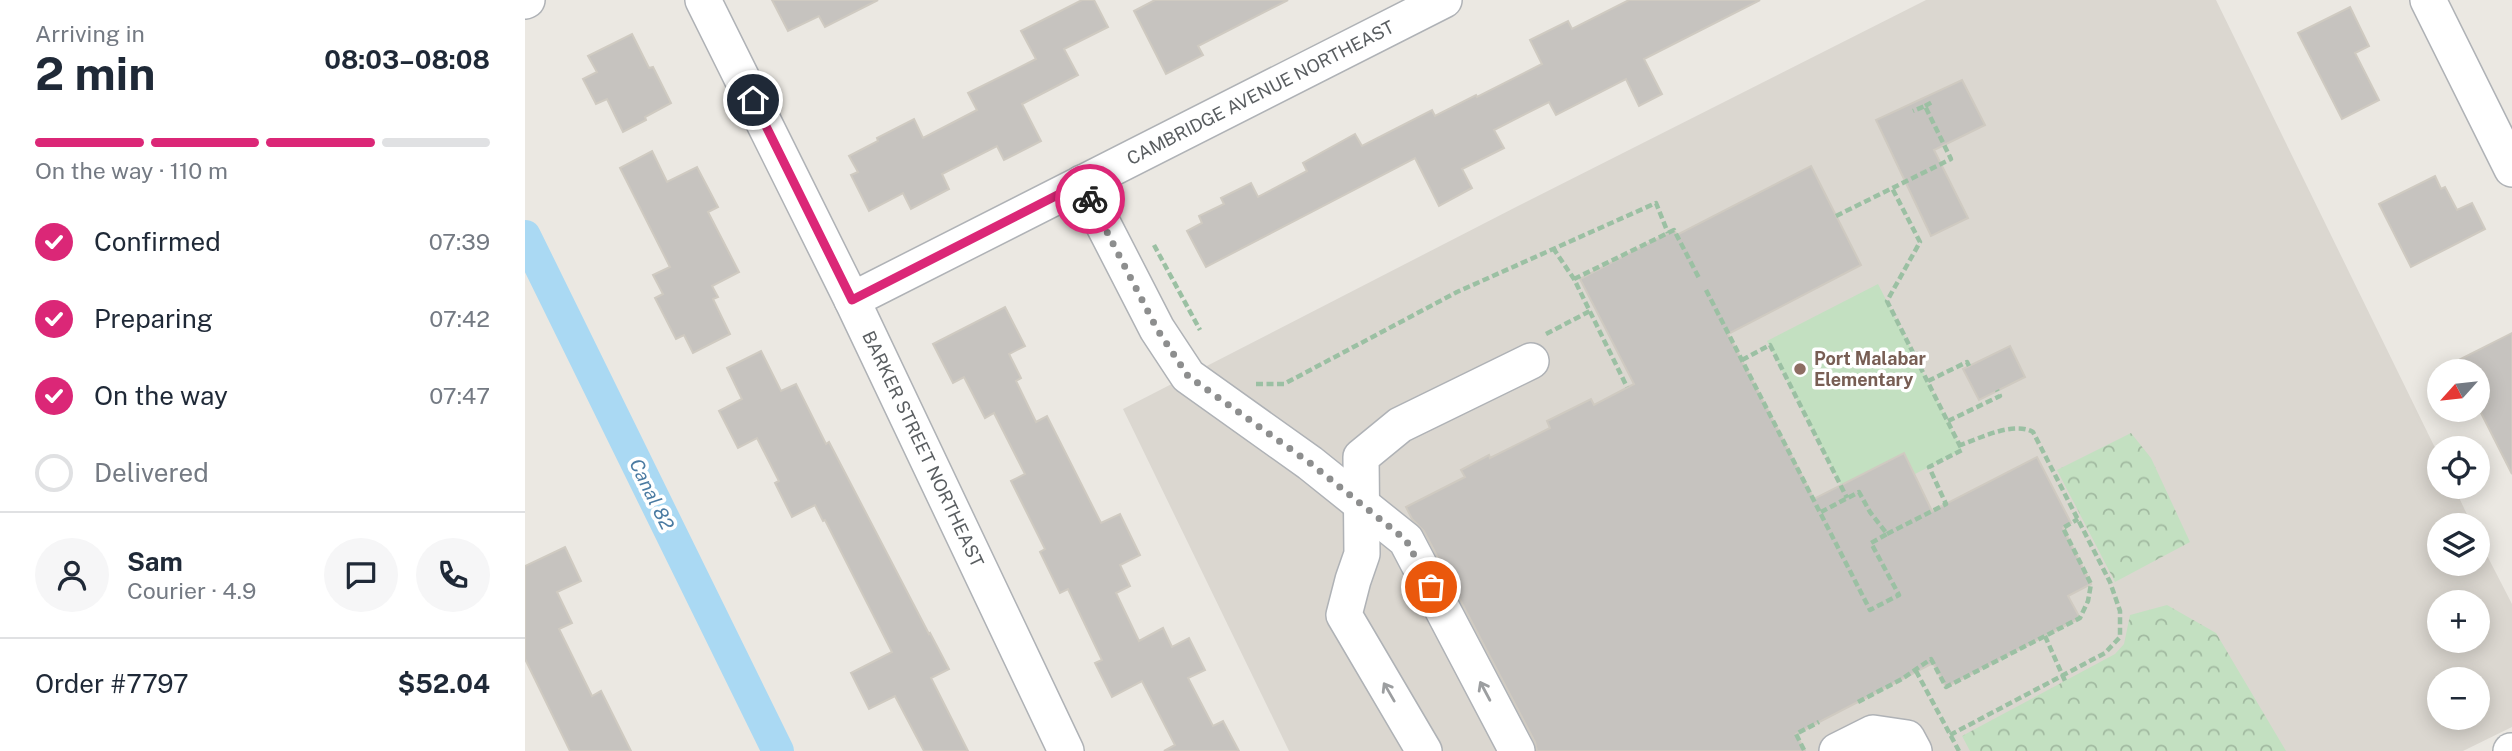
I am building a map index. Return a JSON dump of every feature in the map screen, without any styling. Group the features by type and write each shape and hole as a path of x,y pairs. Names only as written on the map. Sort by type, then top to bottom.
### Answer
{"street":[{"name":"BARKER STREET NORTHEAST","path":"703,0 852,300 1066,751"},
{"name":"CAMBRIDGE AVENUE NORTHEAST","path":"852,300 1444,0"},
{"path":"2428,0 2512,169"},
{"path":"1081,183 1157,329 1188,376 1310,463 1406,540 1517,751"},
{"path":"1424,751 1344,615 1362,554 1361,457 1400,425 1531,361"},
{"path":"1837,751 1873,733 1907,738 1915,751"}],"path":[{"path":"1913,111 1934,102"},
{"path":"1836,216 1951,159 1925,106"},
{"path":"1706,290 1870,610 1899,596 1871,543 1946,504 1929,467 1962,450 1887,301 1920,242 1892,188"},
{"path":"1247,380 1257,385 1284,384 1457,292 1656,203 1668,233"},
{"path":"1574,279 1674,230 1699,278"},
{"path":"1148,234 1204,338"},
{"path":"1553,248 1574,279 1627,387"},
{"path":"1742,360 1769,345 1847,498"},
{"path":"1928,382 1967,362 1969,366"},
{"path":"1948,421 2000,396 1997,390"},
{"path":"1950,735 2064,678 2105,653 2120,637 2120,611 2110,582 2033,432 2024,427 1960,445"},
{"path":"1821,512 1859,492 1887,534"},
{"path":"1855,704 1916,671 1931,659 1946,687 2080,618 2088,601 2091,584 2063,528 2078,519"},
{"path":"2045,636 2064,678"},
{"path":"1916,671 1959,751"},
{"path":"1805,751 1796,734 1820,722"}],"shaded area":[{"name":"Port Malabar Elementary","path":"1926,0 2216,0 2429,436 2427,436 2427,499 2460,499 2466,513 2427,513 2427,576 2490,576 2490,561 2512,604 2512,727 2463,751 1289,751 1123,409"}],"green space":[{"path":"1878,284 1962,450 1915,474 1904,453 1854,478 1844,491 1767,341"},
{"path":"2131,433 2151,458 2190,542 2115,582 2057,470"},
{"path":"2167,605 2216,633 2286,751 1970,751 1962,736 2115,654 2124,644 2130,615"}],"building":[{"path":"772,0 878,0 825,27 819,16 788,31"},
{"path":"1082,0 1094,0 1108,27 1064,49 1078,75 1022,104 1041,141 1004,160 997,146 942,174 949,189 911,209 903,193 869,211 851,175 858,172 849,156 914,119 923,138 977,110 968,93 1036,59 1021,31"},
{"path":"1155,0 1288,0 1198,46 1203,55 1166,74 1134,11"},
{"path":"1629,0 1760,0 1644,59 1662,94 1639,106 1626,79 1556,115 1549,102 1494,130 1504,148 1462,169 1472,188 1439,206 1415,158 1206,267 1187,231 1202,223 1199,216 1224,204 1221,198 1251,183 1258,197 1307,171 1303,163 1355,134 1362,146 1432,110 1435,116 1476,95 1477,97 1542,64 1530,40 1568,21 1572,29"},
{"path":"2350,7 2369,46 2355,53 2379,100 2342,119 2298,33"},
{"path":"632,34 671,103 623,132 607,99 596,104 583,79 597,72 588,56"},
{"path":"1962,80 1985,125 1934,150 1968,218 1931,236 1876,120"},
{"path":"652,151 667,182 697,167 718,207 708,212 739,272 712,286 718,297 713,299 730,334 693,353 684,335 676,339 655,298 663,294 653,275 670,267 620,168"},
{"path":"1811,166 1861,265 1728,334 1814,499 1904,453 1932,511 2037,457 2071,523 2063,528 2091,584 2068,596 2080,618 1946,687 1933,663 1796,734 1805,751 1537,751 1535,742 1424,531 1412,519 1406,507 1465,477 1461,470 1550,428 1547,421 1591,399 1594,405 1634,384 1580,279 1674,230 1677,235"},
{"path":"2435,176 2441,189 2445,187 2457,210 2472,203 2485,229 2411,267 2379,204"},
{"path":"1005,307 1025,346 1009,354 1021,378 1016,381 1036,422 1047,416 1101,523 1120,514 1140,555 1120,565 1130,586 1116,593 1139,641 1163,628 1172,647 1189,638 1205,670 1188,678 1213,726 1223,721 1239,751 1164,751 1175,745 1142,681 1112,697 1095,663 1102,660 1068,589 1060,593 1040,552 1045,549 1011,481 1025,474 994,413 985,418 964,377 953,383 933,344"},
{"path":"2512,333 2512,474 2486,422 2490,422 2490,359 2461,359"},
{"path":"2010,346 2025,377 1979,400 1963,369"},
{"path":"761,351 781,391 796,384 949,669 931,678 968,751 924,751 895,696 869,709 851,673 892,652 815,505 792,517 775,483 779,481 757,438 738,448 719,411 742,399 727,368"},
{"path":"565,547 581,581 557,592 572,623 559,629 592,696 601,691 631,751 570,751 525,659 525,566"}],"waterway":[{"name":"Canal 82","path":"525,236 778,751"}],"way so far":[{"path":"1090,199 1157,329 1188,376 1310,463 1406,540 1431,587"}],"place":[{"name":"Port Malabar Elementary","path":"1800,369"}],"route":[{"path":"753,100 852,300 1081,183 1090,199"}]}
